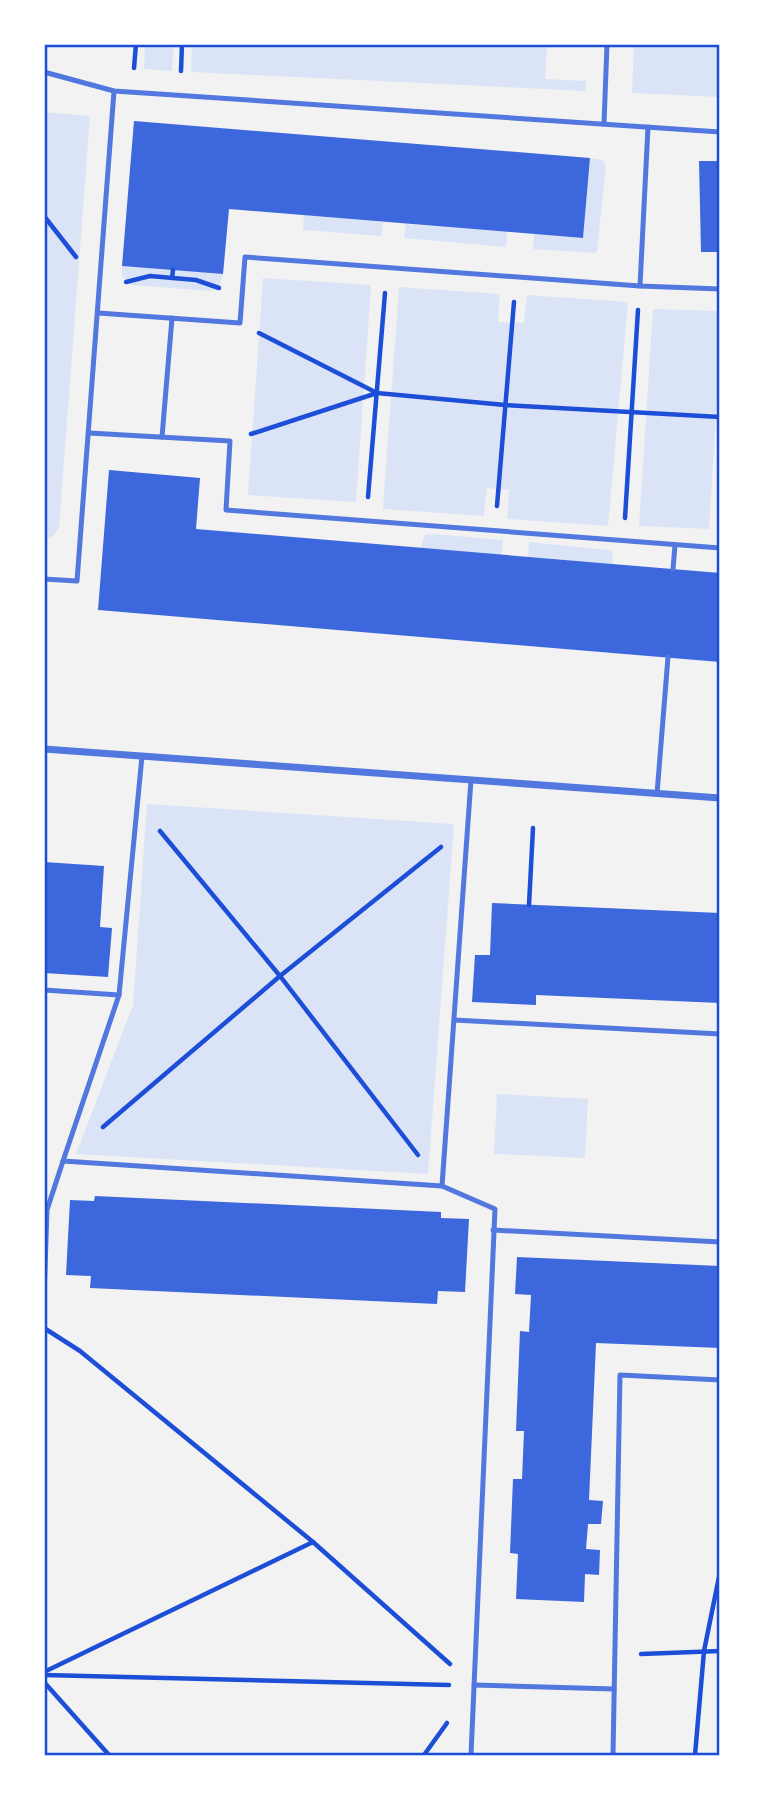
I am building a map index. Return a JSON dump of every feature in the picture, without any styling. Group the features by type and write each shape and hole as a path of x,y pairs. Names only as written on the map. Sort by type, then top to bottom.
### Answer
{"street":[{"path":"44,748 720,799"}],"lane":[{"path":"604,124 607,44"},
{"path":"44,72 114,92 720,132"},
{"path":"44,579 77,581 114,92"},
{"path":"639,286 648,127"},
{"path":"98,313 240,323 245,257 639,286 720,289"},
{"path":"162,437 172,318"},
{"path":"89,433 230,441 226,510 720,548"},
{"path":"673,569 675,544"},
{"path":"656,794 668,657"},
{"path":"44,1299 46,1210 119,995 142,756"},
{"path":"442,1186 471,780"},
{"path":"44,990 119,995"},
{"path":"454,1020 720,1034"},
{"path":"63,1161 442,1186 495,1209 471,1755"},
{"path":"493,1230 720,1242"},
{"path":"613,1755 620,1375 720,1380"},
{"path":"474,1685 614,1689"}],"path":[{"path":"44,216 78,260"},
{"path":"366,520 387,267"},
{"path":"172,278 173,270"},
{"path":"150,276 196,280"},
{"path":"495,530 516,277"},
{"path":"624,540 639,286"},
{"path":"240,323 377,393 505,405 720,417"},
{"path":"230,441 377,393"},
{"path":"137,803 280,976 442,1186"},
{"path":"63,1161 280,976 469,824"},
{"path":"529,905 533,828"},
{"path":"44,1328 80,1351 313,1542 474,1685"},
{"path":"44,1673 313,1542"},
{"path":"695,1755 704,1651 720,1573"},
{"path":"615,1655 720,1651"},
{"path":"44,1673 474,1685"},
{"path":"44,1682 109,1755"}],"shaded area":[{"path":"145,44 174,44 172,71 144,69"},
{"path":"192,44 547,44 545,79 586,81 586,91 191,72"},
{"path":"634,44 720,44 720,97 632,93"},
{"path":"44,112 90,116 59,528 52,537 45,540"},
{"path":"590,158 602,160 606,165 597,251 533,249 534,234 583,238"},
{"path":"304,215 383,222 381,236 303,230"},
{"path":"406,224 507,232 506,247 404,238"},
{"path":"122,266 223,274 219,288 210,291 131,285 122,276"},
{"path":"263,278 371,285 356,502 248,495"},
{"path":"399,287 500,294 498,322 524,323 527,295 628,302 608,526 507,519 509,490 487,488 484,516 383,509"},
{"path":"653,309 720,311 709,529 639,526"},
{"path":"425,535 503,540 501,555 420,548"},
{"path":"529,542 609,550 612,551 613,564 528,557"},
{"path":"147,804 454,824 428,1174 76,1154 133,1005"},
{"path":"497,1094 588,1099 585,1158 494,1154"}],"building":[{"path":"134,121 590,158 583,238 229,209 223,274 122,266"},
{"path":"699,161 720,161 720,252 701,252"},
{"path":"109,470 200,478 196,529 720,573 720,662 98,610"},
{"path":"44,862 104,866 100,927 112,928 108,977 44,973"},
{"path":"492,903 720,913 720,1003 536,995 536,1005 472,1002 475,955 490,955"},
{"path":"95,1196 441,1212 441,1218 469,1219 465,1292 438,1291 437,1304 90,1288 91,1276 66,1275 70,1200 94,1201"},
{"path":"517,1257 720,1266 720,1348 596,1343 589,1500 603,1501 601,1524 588,1524 586,1549 600,1550 599,1575 585,1574 584,1602 516,1599 518,1554 510,1553 513,1479 522,1479 524,1431 516,1431 520,1331 529,1332 531,1295 515,1294"}]}
